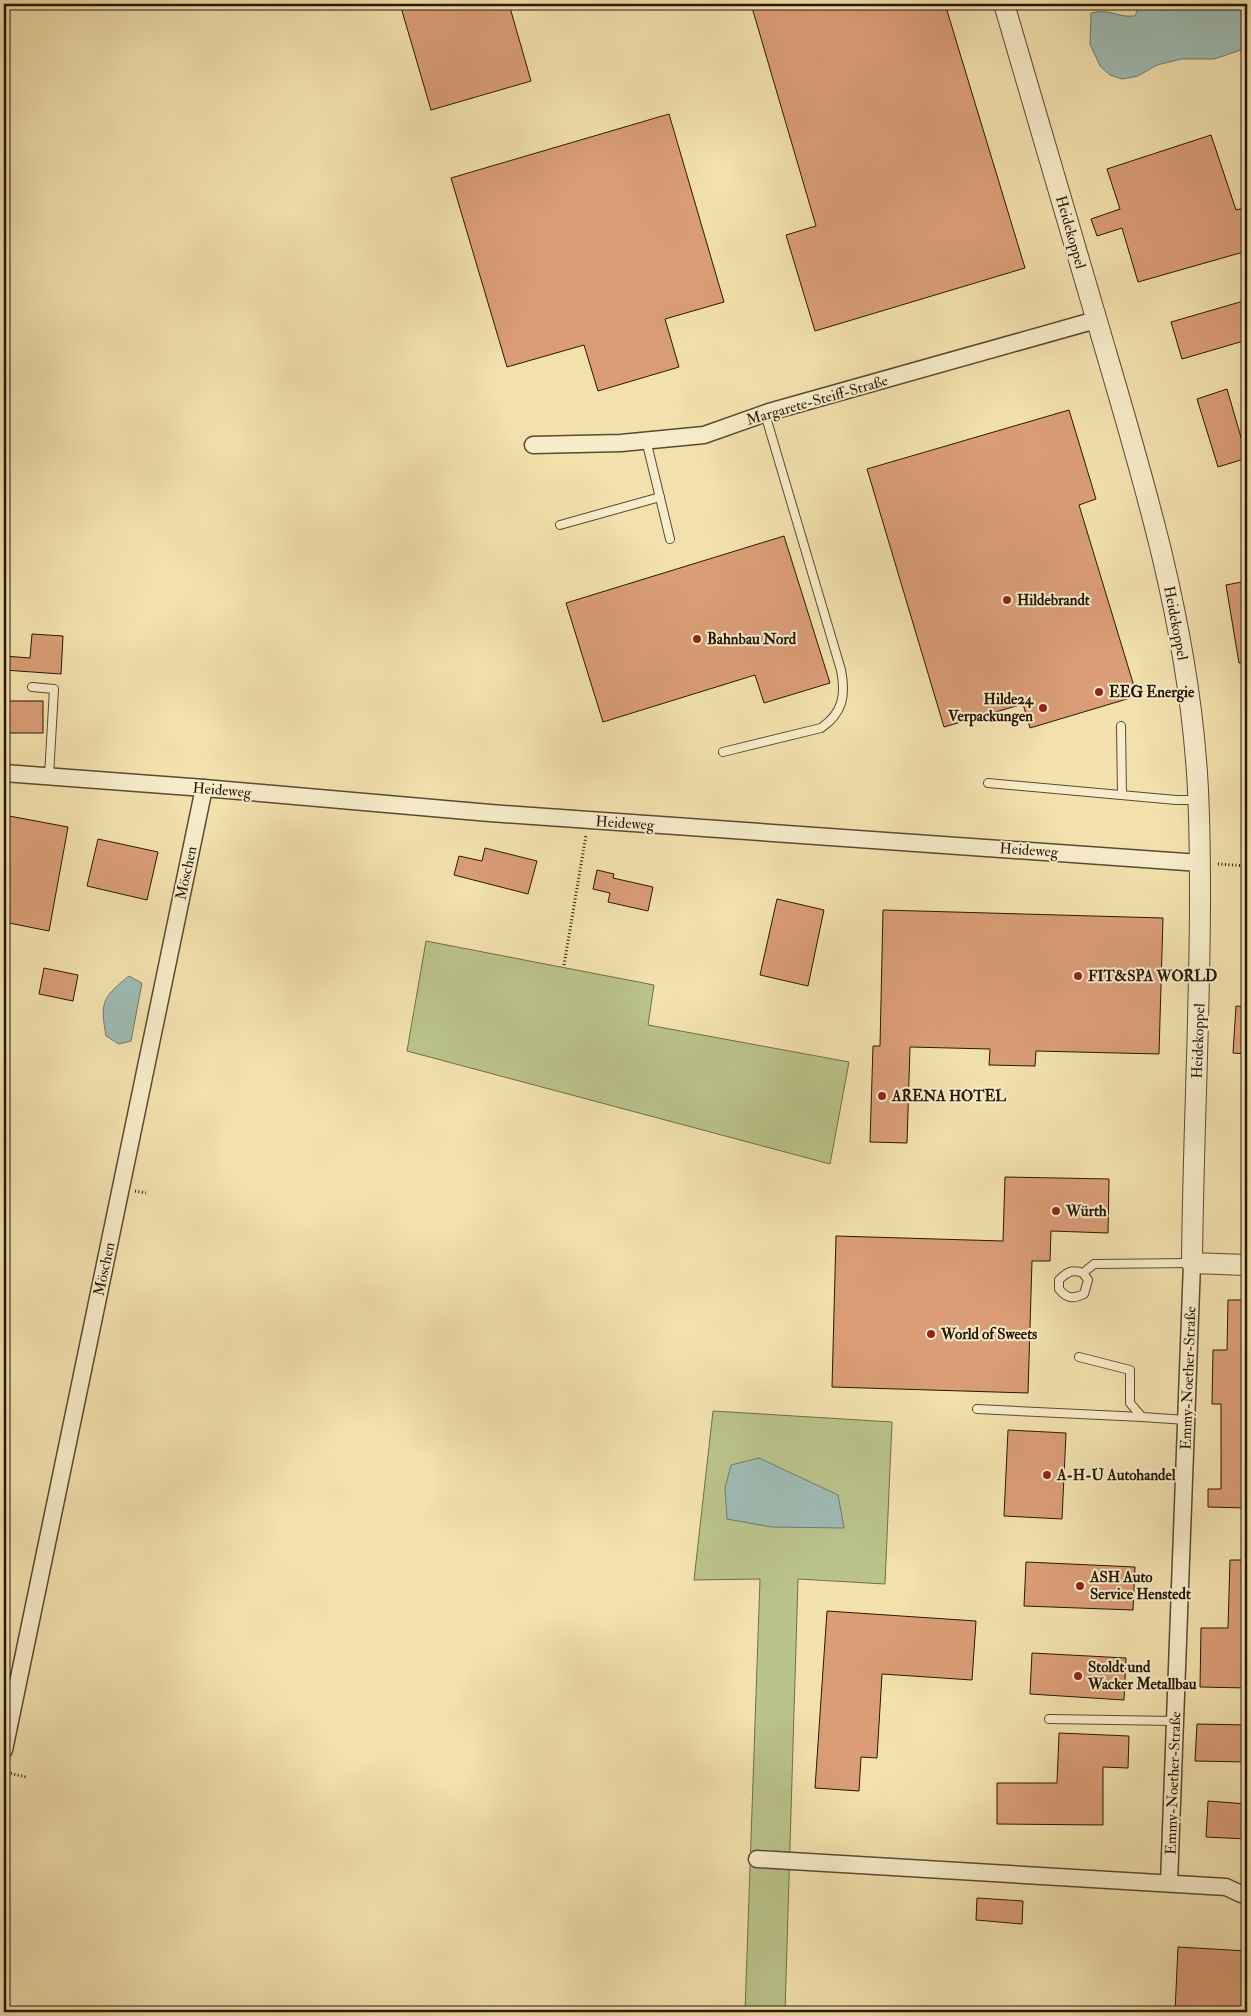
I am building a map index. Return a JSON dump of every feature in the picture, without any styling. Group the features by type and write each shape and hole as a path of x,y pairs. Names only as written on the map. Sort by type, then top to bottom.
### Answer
{"street":[{"name":"Heidekoppel","path":"1004,4 1161,547 1186,676 1196,761 1200,863 1200,1002 1193,1177 1192,1264"},
{"name":"Margarete-Steiff-Straße","path":"533,446 704,435 766,414 1096,320"},
{"name":"Heideweg","path":"4,773 589,820 1200,863"},
{"name":"Möschen","path":"4,1750 204,788"},
{"path":"1192,1264 1247,1265"},
{"name":"Emmy-Noether-Straße","path":"1169,1883 1192,1264"},
{"path":"757,1859 1226,1887 1241,1894"}],"lane":[{"path":"723,752 821,728 831,722 840,709 844,696 841,670 766,414"},
{"path":"646,440 670,539"},
{"path":"560,524 660,497"},
{"path":"32,687 54,689 49,776"},
{"path":"1121,726 1122,795"},
{"path":"988,784 1198,800"},
{"path":"1083,1273 1094,1264 1192,1264"},
{"path":"1079,1357 1130,1370 1130,1403 1142,1418"},
{"path":"977,1409 1186,1420"},
{"path":"1049,1719 1175,1721"}],"path":[{"path":"564,965 589,820"},
{"path":"1200,863 1247,866"},
{"path":"4,1772 26,1777"}],"green space":[{"path":"426,941 654,985 648,1025 849,1062 830,1164 407,1051"},
{"path":"713,1411 892,1422 885,1584 798,1579 785,2012 745,2012 760,1579 694,1580"}],"water":[{"path":"1140,4 1147,4 1156,10 1173,4 1247,4 1247,48 1214,59 1181,59 1157,65 1138,76 1122,79 1110,75 1100,66 1090,44 1091,13 1109,12 1123,16 1135,16"},
{"path":"129,976 142,983 131,1041 119,1044 106,1036 104,1008 108,996"},
{"path":"759,1458 838,1495 844,1528 771,1527 727,1519 725,1488 731,1465"}],"building":[{"path":"400,4 509,4 531,81 431,110"},
{"path":"751,4 945,4 1025,268 815,331 786,235 816,226"},
{"path":"669,114 724,302 665,319 679,367 598,391 584,345 507,367 451,178"},
{"path":"1211,135 1236,210 1247,207 1247,251 1138,282 1122,228 1097,236 1091,219 1120,209 1107,169"},
{"path":"1247,300 1247,340 1182,359 1171,322"},
{"path":"1227,389 1247,458 1218,467 1197,399"},
{"name":"Hildebrandt","path":"1069,410 1096,499 1079,505 1137,696 1030,728 1023,704 944,727 867,469"},
{"name":"Bahnbau Nord","path":"784,536 830,683 764,703 755,675 603,722 566,603"},
{"path":"1247,581 1247,662 1239,663 1226,585"},
{"path":"32,634 63,636 61,674 4,670 4,656 30,658"},
{"path":"5,701 43,701 43,733 5,733"},
{"path":"9,816 68,827 49,931 4,922 4,842"},
{"path":"98,839 158,852 147,900 87,886"},
{"path":"485,848 537,861 528,894 454,875 459,856 482,861"},
{"path":"597,870 614,874 613,878 653,887 648,911 608,902 610,893 593,889"},
{"path":"777,899 824,910 808,986 760,975"},
{"path":"883,910 1163,918 1159,1054 1036,1051 1035,1066 989,1065 990,1049 910,1047 907,1143 870,1142 873,1046 880,1046"},
{"path":"44,968 78,975 73,1001 39,994"},
{"path":"1236,1006 1247,1007 1247,1054 1233,1053"},
{"name":"World of Sweets","path":"1005,1177 1109,1179 1108,1233 1051,1231 1050,1261 1032,1261 1028,1393 832,1387 836,1236 1003,1241"},
{"path":"1228,1300 1247,1300 1247,1508 1208,1507 1208,1489 1221,1489 1221,1404 1212,1404 1213,1350 1227,1350"},
{"path":"1008,1430 1066,1433 1062,1519 1004,1516"},
{"path":"1230,1560 1247,1560 1247,1688 1200,1687 1201,1628 1228,1628"},
{"name":"ASH Auto Service Henstedt","path":"1026,1562 1135,1567 1133,1610 1024,1606"},
{"path":"827,1611 976,1621 972,1680 882,1674 877,1758 861,1757 859,1791 815,1788"},
{"name":"Stoldt und Wacker Metallbau","path":"1032,1653 1126,1658 1124,1700 1030,1694"},
{"path":"1197,1724 1247,1725 1247,1762 1195,1761"},
{"path":"1059,1733 1129,1736 1128,1768 1103,1767 1103,1825 997,1824 997,1783 1057,1783"},
{"path":"1208,1801 1247,1804 1247,1839 1206,1837"},
{"path":"977,1898 1023,1901 1022,1924 976,1920"},
{"path":"1178,1947 1247,1951 1247,2012 1175,2012"}],"place":[{"name":"Hildebrandt","path":"1007,600"},
{"name":"Bahnbau Nord","path":"697,639"},
{"name":"EEG Energie","path":"1099,692"},
{"name":"Hilde24 Verpackungen","path":"1043,708"},
{"name":"FIT&SPA WORLD","path":"1078,976"},
{"name":"ARENA HOTEL","path":"882,1096"},
{"name":"Würth","path":"1056,1211"},
{"name":"World of Sweets","path":"931,1334"},
{"name":"A-H-U Autohandel","path":"1047,1475"},
{"name":"ASH Auto Service Henstedt","path":"1080,1586"},
{"name":"Stoldt und Wacker Metallbau","path":"1078,1676"}]}
